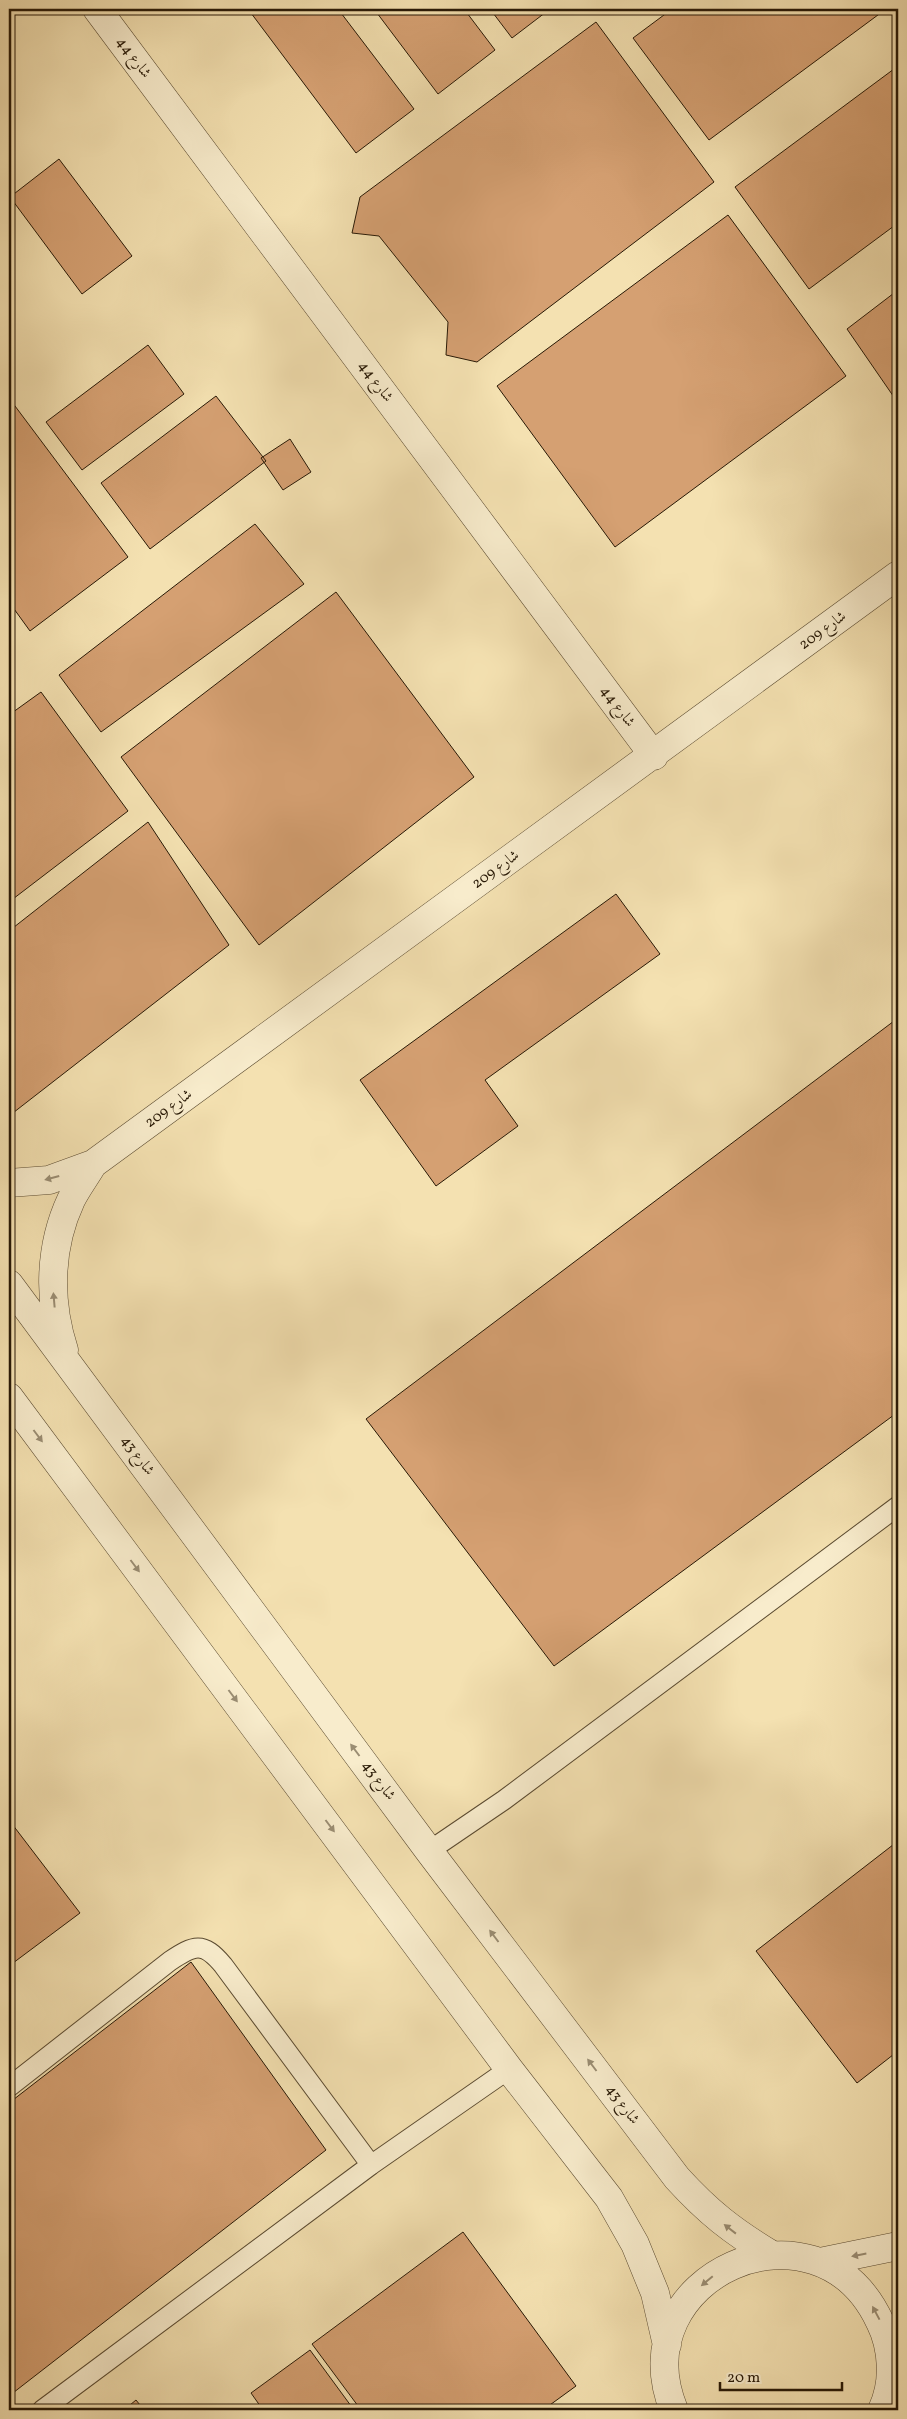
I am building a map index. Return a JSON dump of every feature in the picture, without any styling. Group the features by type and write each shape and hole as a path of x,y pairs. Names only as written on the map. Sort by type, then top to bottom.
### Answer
{"street":[{"name":"شارع 44","path":"97,9 654,756"},
{"name":"شارع 209","path":"9,1183 49,1180 93,1164 654,756 898,575"},
{"name":"شارع 209","path":"69,1364 56,1324 53,1273 57,1240 71,1200 93,1164"},
{"name":"شارع 43","path":"9,1284 430,1851 677,2178 711,2213 736,2234 772,2254"},
{"path":"9,1396 509,2069 609,2198 635,2244 655,2293 667,2345"},
{"path":"820,2262 898,2246"},
{"path":"674,2410 669,2398 665,2373 667,2345 675,2321 688,2300 704,2282 724,2268 747,2259 772,2254 795,2256 820,2262 841,2274 859,2289 874,2308 884,2330 894,2345 884,2408"},
{"path":"651,2410 665,2373"}],"lane":[{"path":"430,1851 504,1800 898,1506"},
{"path":"9,2087 170,1961 184,1952 198,1947 212,1951 371,2164"},
{"path":"42,2410 371,2164 509,2069"}],"building":[{"path":"248,9 338,9 414,109 356,153"},
{"path":"374,9 464,9 495,50 438,94"},
{"path":"490,9 550,9 512,38"},
{"path":"672,9 886,9 709,140 633,38"},
{"path":"596,22 714,182 477,362 446,355 448,322 379,236 352,233 360,197"},
{"path":"898,66 898,223 809,289 735,187"},
{"path":"59,159 132,256 82,294 10,197"},
{"path":"728,215 846,376 615,547 497,386"},
{"path":"898,290 898,403 847,329"},
{"path":"148,345 184,394 82,470 46,422"},
{"path":"216,396 266,461 150,549 101,483"},
{"path":"9,398 128,557 30,631 9,602"},
{"path":"290,439 311,472 283,490 261,458"},
{"path":"255,524 304,584 101,732 59,675"},
{"path":"336,592 474,777 259,945 121,757"},
{"path":"41,692 128,811 9,902 9,715"},
{"path":"148,822 229,945 9,1116 9,931"},
{"path":"616,894 660,954 485,1080 518,1126 436,1186 360,1080"},
{"path":"898,1018 898,1412 554,1666 366,1419"},
{"path":"9,1820 80,1913 9,1966"},
{"path":"898,1841 898,2051 857,2083 756,1951"},
{"path":"191,1962 326,2150 9,2396 9,2103"},
{"path":"463,2232 576,2386 543,2410 361,2410 312,2344"},
{"path":"310,2350 354,2410 263,2410 251,2393"},
{"path":"136,2400 144,2410 124,2410"}]}
